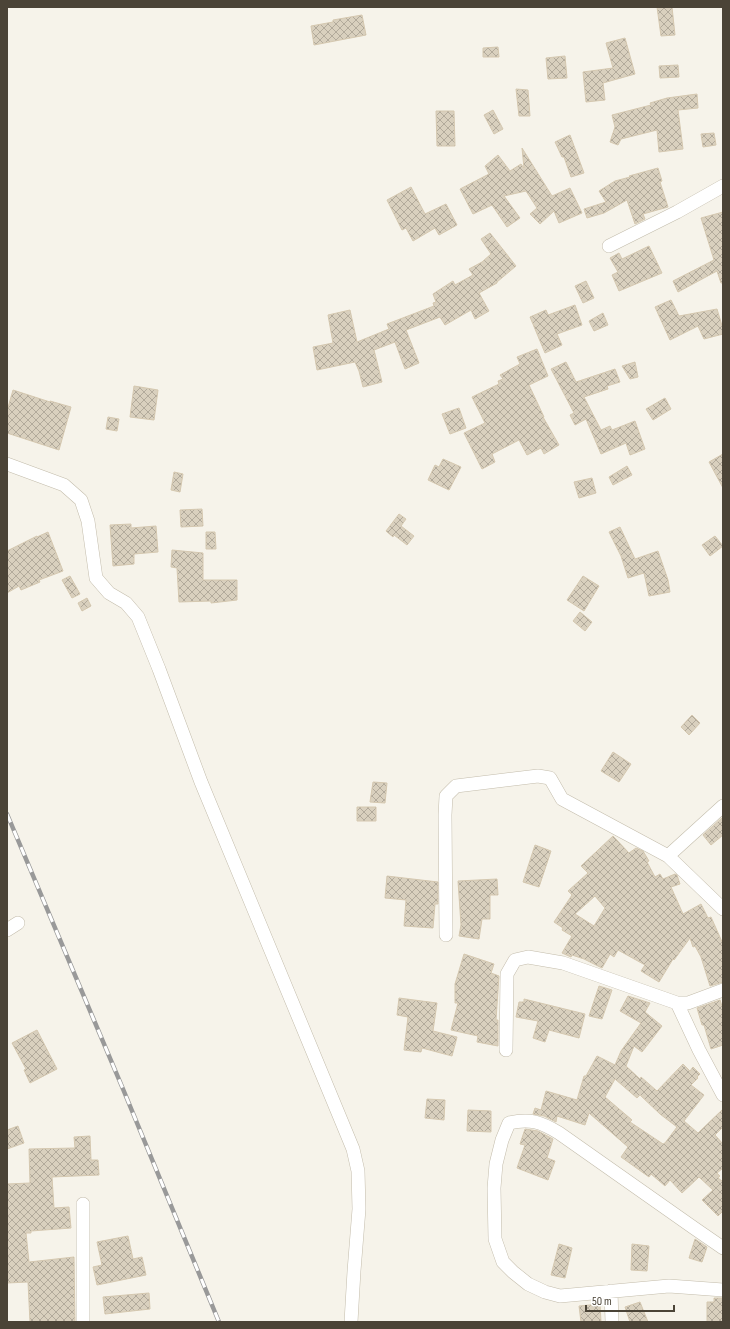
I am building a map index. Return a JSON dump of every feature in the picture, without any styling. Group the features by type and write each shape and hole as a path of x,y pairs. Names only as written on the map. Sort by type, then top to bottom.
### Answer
{"street":[{"path":"609,246 677,212 723,186"},
{"path":"7,464 64,485 81,500 88,521 96,578 109,593 126,603 138,617 159,668 201,782 353,1149 358,1171 359,1209 351,1322"},
{"path":"446,935 446,796 456,786 538,776 550,778 562,798 668,856 723,909"},
{"path":"668,856 723,806"},
{"path":"7,930 18,923"},
{"path":"506,1050 507,974 515,960 528,957 563,963 677,1003 688,1003 723,990"},
{"path":"677,1003 723,1096"},
{"path":"723,1248 546,1125 532,1121 519,1121 509,1124 502,1140 496,1164 494,1188 495,1239 503,1262 528,1284 545,1292 560,1296 669,1286 723,1290"},
{"path":"83,1204 83,1322"},
{"path":"611,1291 612,1322"}],"building":[{"path":"657,7 672,7 675,35 661,36"},
{"path":"362,15 366,35 314,45 311,26 333,22 333,20"},
{"path":"625,38 635,74 603,83 605,100 586,102 583,72 613,68 606,43"},
{"path":"498,47 499,57 483,57 483,48"},
{"path":"565,56 567,78 548,79 546,58"},
{"path":"678,65 679,77 660,78 659,66"},
{"path":"516,89 528,90 530,116 519,116"},
{"path":"697,94 698,108 678,110 683,149 659,152 657,130 621,139 618,145 610,142 615,127 612,115 651,105 650,103 667,98"},
{"path":"493,110 503,129 494,134 484,115"},
{"path":"436,111 454,111 455,146 437,146"},
{"path":"714,133 716,145 703,147 701,134"},
{"path":"570,135 584,173 571,177 564,157 562,157 555,142"},
{"path":"522,148 552,196 570,188 582,213 559,223 554,211 540,224 530,214 537,208 526,191 504,196 520,218 507,227 492,205 473,214 460,189 489,174 485,166 498,155 510,171 521,164 524,168"},
{"path":"658,168 662,181 660,182 668,207 643,214 645,219 635,224 627,200 604,213 587,218 584,209 606,202 599,191 615,181"},
{"path":"411,187 425,214 446,204 457,225 439,235 435,228 413,241 406,228 402,230 387,200"},
{"path":"723,212 723,283 721,283 717,271 678,292 673,281 714,260 701,218"},
{"path":"490,233 516,266 497,283 479,293 489,311 475,319 471,310 445,325 440,317 406,330 419,363 405,369 395,342 374,350 382,382 363,387 355,362 317,370 313,347 333,343 328,315 350,310 357,342 389,329 387,324 434,306 433,303 436,302 433,294 453,281 455,285 473,275 469,269 482,262 491,254 481,239"},
{"path":"649,246 662,273 619,291 612,275 618,272 610,258 619,253 622,259"},
{"path":"586,281 594,298 583,303 575,286"},
{"path":"671,300 679,316 717,309 723,334 704,339 698,326 670,340 655,307"},
{"path":"575,305 582,325 557,334 562,345 545,353 530,317 546,310 548,315"},
{"path":"603,313 608,325 594,331 589,321"},
{"path":"537,349 548,376 529,385 543,417 559,445 544,454 541,448 527,455 519,440 492,454 495,462 482,469 464,433 485,423 472,397 499,384 498,381 503,379 500,375 520,364 517,357"},
{"path":"566,362 576,382 615,369 620,382 607,386 608,389 584,397 601,430 610,426 612,430 635,421 645,449 630,455 626,443 601,454 586,419 575,425 570,415 574,413 551,369"},
{"path":"635,362 638,377 630,379 622,366"},
{"path":"134,386 158,390 154,420 130,417"},
{"path":"13,390 71,407 59,450 7,433 7,411"},
{"path":"665,398 671,409 653,420 646,409"},
{"path":"459,408 466,428 450,434 442,414"},
{"path":"108,417 119,419 117,431 106,429"},
{"path":"723,454 723,488 709,462"},
{"path":"443,459 461,467 449,490 428,480 435,465 439,467"},
{"path":"627,466 632,475 613,485 609,477"},
{"path":"174,472 183,474 180,492 171,490"},
{"path":"592,478 596,493 579,498 574,482"},
{"path":"202,509 203,526 181,527 180,510"},
{"path":"399,514 406,519 401,526 414,536 407,545 386,531"},
{"path":"131,524 131,528 156,526 158,552 134,554 134,564 113,566 110,525"},
{"path":"620,527 635,559 658,551 668,580 670,592 649,596 644,573 628,578 621,556 609,532"},
{"path":"48,532 63,571 39,580 40,582 21,590 19,586 7,593 7,551"},
{"path":"206,532 215,532 216,549 206,549"},
{"path":"715,536 723,546 710,556 702,545"},
{"path":"172,550 203,553 203,580 237,580 237,600 211,603 211,601 179,602 177,568 171,567"},
{"path":"70,576 80,594 72,598 62,580"},
{"path":"583,576 599,586 584,611 567,600"},
{"path":"87,598 91,606 82,611 78,603"},
{"path":"580,612 592,622 585,631 573,621"},
{"path":"692,715 700,723 689,735 681,727"},
{"path":"613,752 631,764 619,782 601,771"},
{"path":"373,782 387,783 385,803 370,802"},
{"path":"357,807 376,807 376,821 357,821"},
{"path":"723,817 723,835 711,845 703,835"},
{"path":"613,836 629,853 636,848 643,851 649,861 647,862 655,877 660,874 663,879 675,874 677,875 680,884 671,887 683,914 701,904 708,918 711,917 723,944 723,982 710,986 701,957 695,946 693,947 690,938 674,960 673,959 659,982 641,971 645,965 618,950 614,957 610,954 602,968 584,959 572,955 571,957 562,953 572,936 562,930 563,928 554,922 572,895 568,891 588,873 581,866","holes":["595,896 605,908 594,926 575,914"]},
{"path":"535,845 551,851 539,887 523,882"},
{"path":"387,876 438,882 438,904 435,904 433,928 404,926 406,900 385,898"},
{"path":"497,879 498,895 490,895 490,919 482,919 479,939 459,936 461,925 458,881"},
{"path":"464,954 494,964 491,973 499,976 496,1020 498,1020 498,1046 477,1042 478,1036 451,1030 458,1003 455,1003 455,984"},
{"path":"599,986 612,990 602,1019 589,1016"},
{"path":"628,996 650,1003 645,1012 662,1026 642,1052 634,1046 626,1066 640,1079 641,1077 657,1091 683,1064 690,1071 693,1067 700,1074 691,1085 704,1095 684,1121 698,1133 723,1109 723,1127 715,1135 723,1144 723,1168 717,1173 720,1176 718,1178 722,1181 723,1180 723,1211 718,1216 702,1200 713,1190 699,1177 682,1193 670,1180 665,1186 651,1174 649,1177 621,1157 628,1147 589,1113 585,1125 557,1116 556,1122 544,1116 533,1114 535,1108 541,1110 546,1091 577,1100 584,1076 586,1076 597,1056 615,1065 621,1051 641,1023 620,1011","holes":["615,1079 637,1098 640,1095 660,1114 677,1127 665,1143 663,1144 630,1122 632,1120 605,1097"]},
{"path":"399,998 437,1003 433,1031 457,1037 452,1056 422,1048 421,1052 404,1050 408,1017 397,1015"},
{"path":"524,999 585,1014 579,1038 549,1030 545,1042 533,1038 538,1021 516,1017 519,1002 524,1002"},
{"path":"720,1000 723,1009 723,1045 711,1049 697,1008"},
{"path":"37,1030 57,1069 30,1083 24,1070 26,1069 12,1043"},
{"path":"427,1099 445,1100 444,1120 425,1118"},
{"path":"468,1110 491,1111 491,1132 467,1131"},
{"path":"18,1126 24,1143 7,1149 7,1130"},
{"path":"525,1129 538,1131 553,1139 547,1158 555,1161 548,1180 517,1168 525,1145 520,1144"},
{"path":"90,1136 91,1160 98,1160 99,1175 52,1177 54,1208 69,1207 71,1228 31,1231 31,1233 26,1233 29,1262 74,1257 75,1322 30,1322 28,1282 7,1283 7,1184 30,1183 29,1149 75,1148 74,1137"},
{"path":"128,1236 133,1259 142,1257 146,1275 97,1285 93,1267 102,1265 97,1242"},
{"path":"695,1239 707,1247 702,1262 689,1258"},
{"path":"559,1244 572,1248 565,1278 551,1275"},
{"path":"632,1244 649,1246 647,1271 631,1270"},
{"path":"149,1293 150,1309 105,1314 103,1297"},
{"path":"714,1298 723,1298 723,1322 707,1322 707,1302 714,1302"},
{"path":"640,1302 648,1322 630,1322 625,1307"},
{"path":"600,1304 601,1322 581,1322 579,1306"}],"railway":[{"path":"7,814 219,1322"}]}
